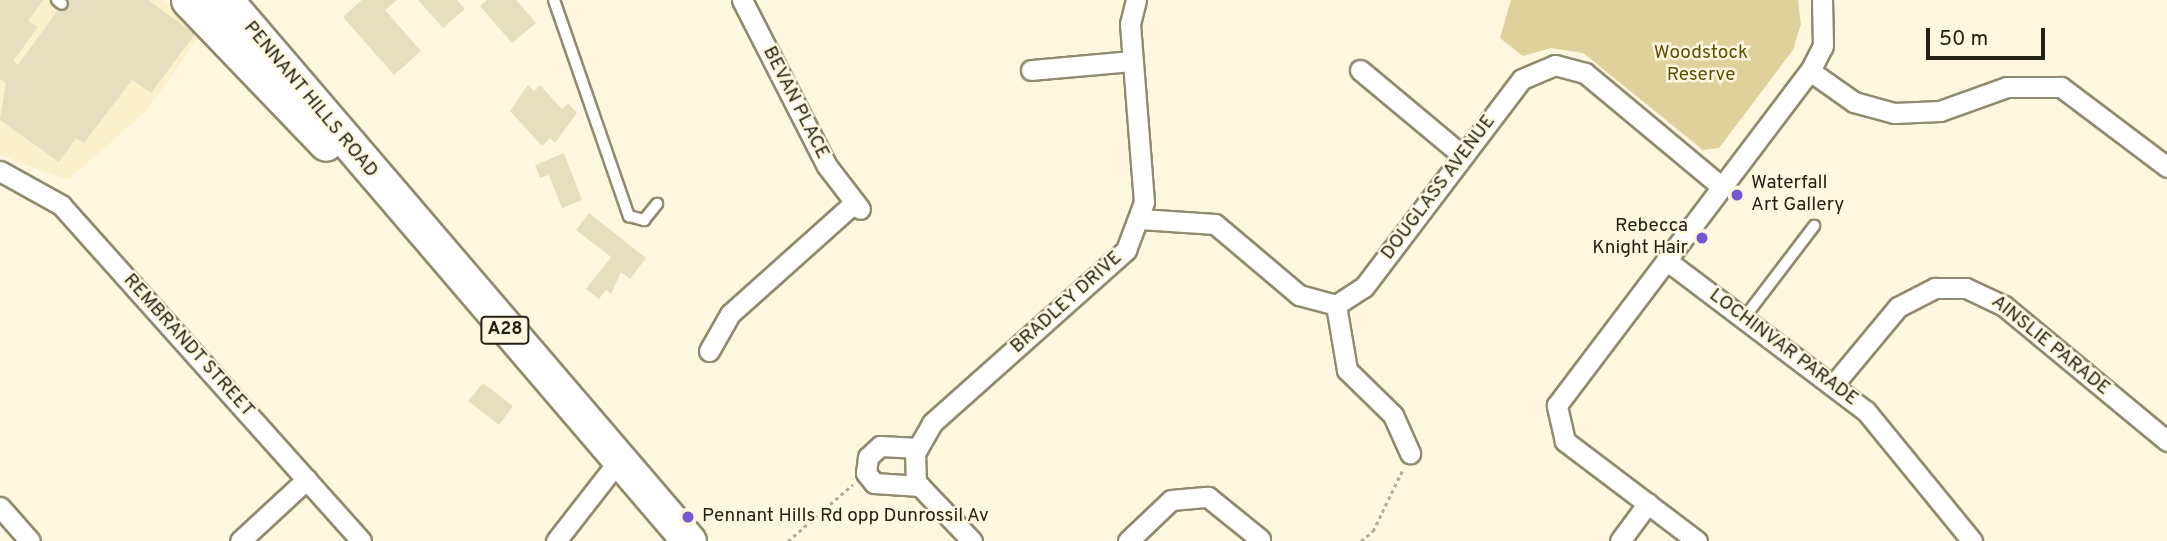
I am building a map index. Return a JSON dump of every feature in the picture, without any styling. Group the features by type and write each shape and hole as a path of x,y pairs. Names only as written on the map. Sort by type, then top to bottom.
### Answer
{"highway":[{"name":"PENNANT HILLS ROAD","path":"188,0 314,134 392,201"},
{"name":"PENNANT HILLS ROAD","path":"226,0 329,117 392,201 689,541"}],"street":[{"name":"BEVAN PLACE","path":"709,351 730,314 857,207 742,0"},
{"name":"BRADLEY DRIVE","path":"918,448 932,423 1126,250 1140,219 1131,61 1136,0"},
{"path":"1697,541 1565,441 1555,416 1561,394 1667,260 1810,71 1823,46 1822,0"},
{"path":"1031,70 1131,61"},
{"name":"DOUGLASS AVENUE","path":"1336,305 1364,287 1522,79 1564,66 1585,73 1722,187"},
{"path":"1360,69 1462,155"},
{"path":"1810,71 1854,102 1894,113 1940,111 2007,87 2061,87 2167,167"},
{"name":"REMBRANDT STREET","path":"0,171 61,205 361,541"},
{"path":"1140,219 1215,224 1299,295 1336,305 1347,370 1393,415 1410,453"},
{"name":"LOCHINVAR PARADE","path":"1667,260 1834,384 1873,419 1972,541"},
{"name":"AINSLIE PARADE","path":"1834,384 1906,301 1936,288 1966,288 2004,306 2167,441"},
{"path":"920,486 874,484 866,473 868,457 880,446 918,448 920,486 972,541"},
{"path":"556,541 619,460"},
{"path":"240,541 307,479"},
{"path":"1128,541 1171,500 1208,497 1260,539"},
{"path":"1620,541 1648,503"},
{"path":"0,507 30,541"}],"lane":[{"path":"554,0 629,216 644,220 657,204"},
{"path":"1744,318 1814,226"}],"path":[{"path":"1361,541 1387,508 1410,453"},
{"path":"788,541 866,473"}],"shaded area":[{"path":"0,0 163,0 198,38 147,110 68,180 0,155"}],"green space":[{"name":"Woodstock Reserve","path":"1511,0 1798,0 1801,24 1793,50 1719,148 1703,150 1583,53 1551,48 1523,56 1500,38"}],"building":[{"path":"0,0 43,0 28,21 38,27 13,61 18,65 65,0 148,0 195,34 151,93 132,80 84,143 76,138 59,162 0,120 6,83 0,79"},
{"path":"362,0 397,0 385,10 421,51 394,75 343,17"},
{"path":"418,0 457,0 465,9 443,28"},
{"path":"487,0 516,0 536,23 512,43 480,6"},
{"path":"528,85 534,91 540,85 562,109 568,103 577,113 555,143 550,138 542,146 510,111"},
{"path":"564,153 582,200 562,208 549,175 540,178 535,165"},
{"path":"589,213 646,258 630,279 621,272 611,294 606,290 599,299 586,289 611,257 576,230"},
{"path":"483,383 513,406 499,425 468,401"}],"place":[{"name":"Waterfall Art Gallery","path":"1737,195"},
{"name":"Rebecca Knight Hair","path":"1702,238"},
{"name":"Pennant Hills Rd opp Dunrossil Av","path":"688,517"}]}
